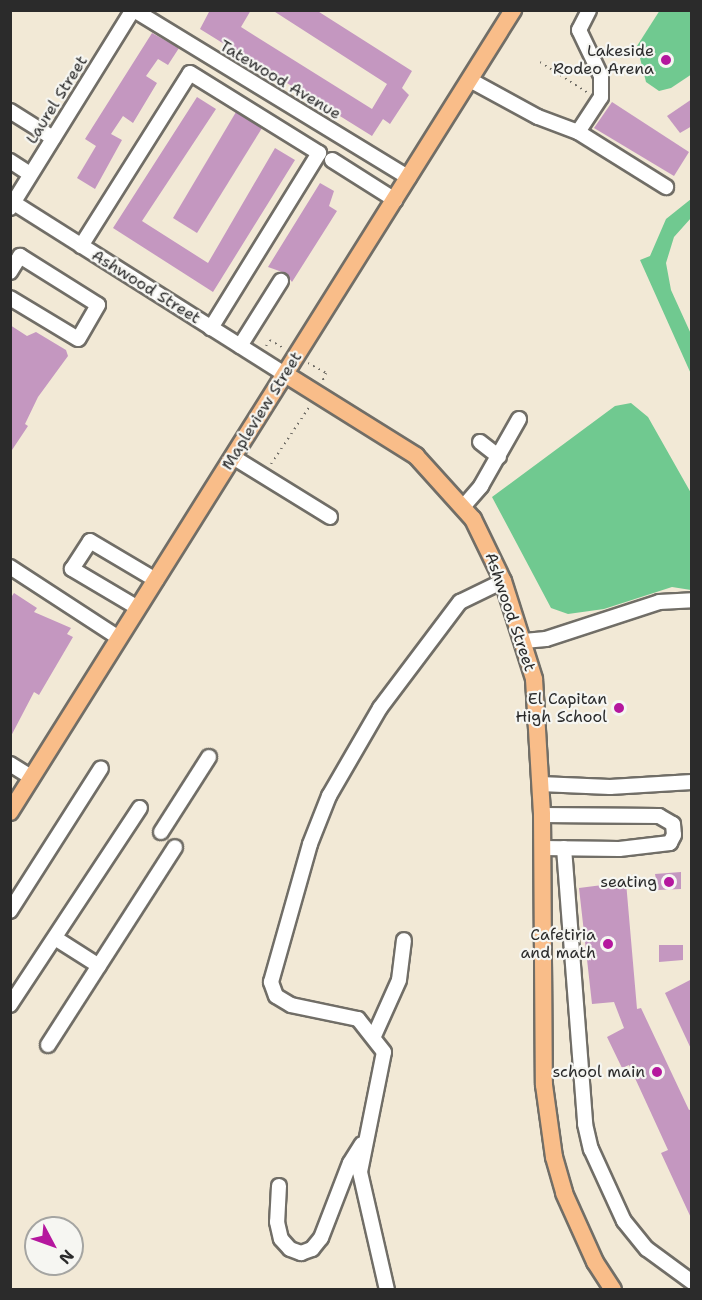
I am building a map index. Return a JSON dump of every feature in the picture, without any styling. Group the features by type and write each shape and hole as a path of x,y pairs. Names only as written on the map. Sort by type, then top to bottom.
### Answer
{"main road":[{"name":"Mapleview Street","path":"10,812 513,10"},
{"name":"Ashwood Street","path":"285,374 416,456 463,507 489,549 503,581 524,641 534,679 542,814 544,1085 554,1157 564,1194 591,1252 613,1290"}],"street":[{"name":"Laurel Street","path":"12,206 134,10"},
{"name":"Tatewood Avenue","path":"134,10 409,177"},
{"path":"578,132 601,97 601,76 579,30 589,10"},
{"path":"81,246 190,73 319,153 212,328"},
{"path":"470,80 538,117 578,132 666,188"},
{"path":"10,111 53,138"},
{"path":"332,160 395,200"},
{"path":"10,161 30,174"},
{"name":"Ashwood Street","path":"12,206 81,246 285,374"},
{"path":"10,272 20,256 98,305 78,339 10,298"},
{"path":"240,346 281,280"},
{"path":"463,507 499,457 519,419"},
{"path":"480,442 499,457"},
{"path":"233,457 330,517"},
{"path":"138,608 72,569 78,559 90,541 156,580"},
{"path":"10,567 119,638"},
{"path":"387,1290 360,1172 384,1052 374,1036 358,1019 291,1005 276,996 271,982 310,844 329,796 380,708 460,602 503,581"},
{"path":"524,641 546,639 658,602 692,600"},
{"path":"161,832 209,757"},
{"path":"10,764 32,777"},
{"path":"10,911 101,768"},
{"path":"540,784 609,787 692,782"},
{"path":"10,1005 140,808"},
{"path":"542,814 659,816 673,824 674,835 670,843 619,849 542,848"},
{"path":"48,1045 175,847"},
{"path":"564,848 585,1124 591,1149 624,1221 647,1249 692,1282"},
{"path":"55,938 99,966"},
{"path":"374,1036 399,981 404,940"},
{"path":"279,1186 277,1222 281,1239 290,1249 301,1253 312,1249 330,1220 350,1163 366,1139"}],"path":[{"path":"540,62 594,97"},
{"path":"271,464 297,421 307,414"}],"green space":[{"name":"Lakeside Rodeo Arena","path":"660,10 691,11 692,74 671,88 659,91 646,82 637,46"},
{"path":"691,199 691,218 674,237 666,263 671,290 691,334 691,374 640,260 650,256 666,219"},
{"path":"631,403 648,417 691,493 691,590 672,587 604,609 568,614 551,608 492,497 615,406"}],"building":[{"path":"210,10 251,10 241,27 372,109 387,84 272,10 316,10 412,71 402,88 409,95 390,124 383,119 372,136 200,29"},
{"path":"152,33 179,48 168,65 158,59 146,76 157,83 133,123 123,116 111,134 122,140 95,189 77,178 96,146 85,139"},
{"path":"197,97 216,109 142,221 208,263 275,148 295,160 213,292 113,228"},
{"path":"692,99 692,126 680,133 667,116"},
{"path":"612,102 689,152 674,176 594,128"},
{"path":"236,112 262,128 197,233 173,218"},
{"path":"320,183 334,191 329,206 337,211 292,282 285,273 268,267"},
{"path":"10,325 27,336 36,332 66,350 68,356 38,397 25,424 28,426 10,453"},
{"path":"14,593 37,608 34,612 71,628 67,634 73,637 39,695 34,692 10,738 10,599"},
{"name":"seating","path":"681,872 681,889 658,890 655,874"},
{"path":"626,882 637,1009 641,1008 689,1110 692,1109 692,1220 661,1153 668,1150 629,1065 622,1068 607,1037 624,1028 614,1002 592,1004 579,888"},
{"path":"659,945 683,945 683,960 659,962"},
{"name":"school main","path":"692,979 692,1051 665,993"}],"place":[{"name":"Lakeside Rodeo Arena","path":"666,60"},
{"name":"El Capitan High School","path":"619,708"},
{"name":"seating","path":"669,882"},
{"name":"Cafetiria and math","path":"608,944"},
{"name":"school main","path":"657,1072"}]}
